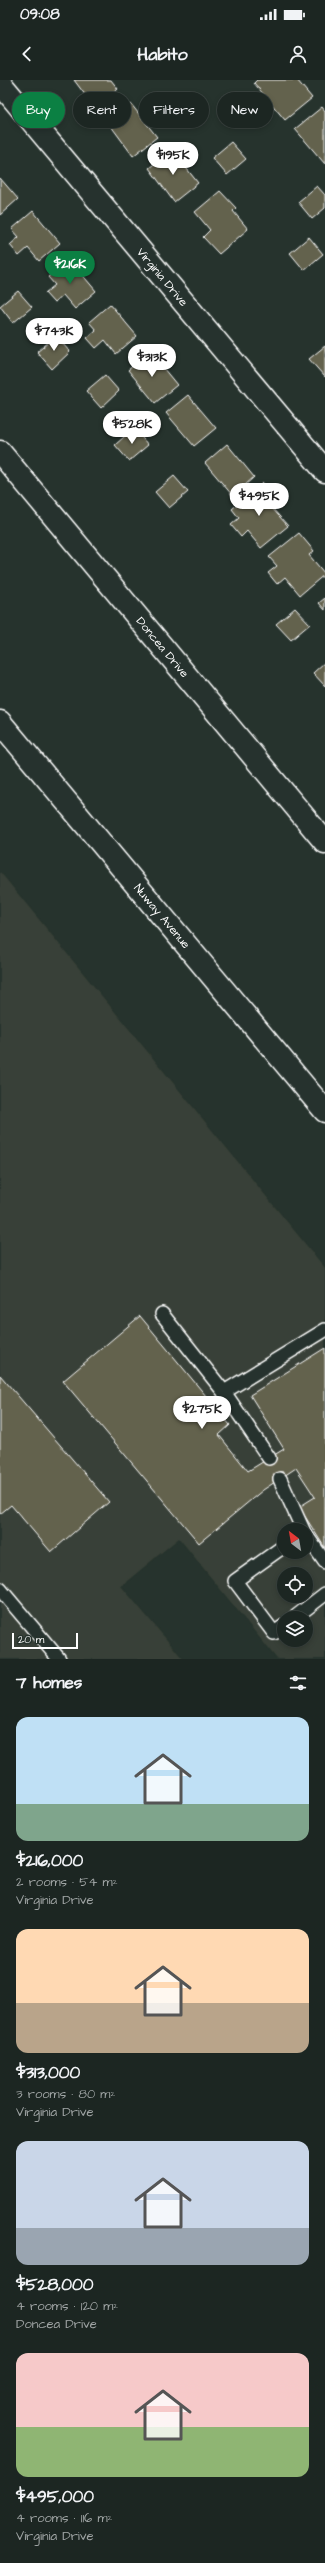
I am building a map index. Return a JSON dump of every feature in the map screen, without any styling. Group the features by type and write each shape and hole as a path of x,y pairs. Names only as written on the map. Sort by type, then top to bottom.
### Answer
{"street":[{"name":"Virginia Drive","path":"0,83 325,471"},
{"name":"Doncea Drive","path":"0,452 325,842"},
{"name":"Nuway Avenue","path":"0,722 325,1111"}],"lane":[{"path":"162,1314 224,1392 269,1458"},
{"path":"224,1392 325,1330"},
{"path":"280,1478 300,1523"},
{"path":"313,1545 325,1562"},
{"path":"277,1551 235,1581 274,1633 277,1631"},
{"path":"0,1589 60,1659"},
{"path":"303,1611 325,1594"}],"shaded area":[{"path":"0,872 325,1268 325,1659 277,1659 179,1538 121,1586 183,1659 0,1659"}],"building":[{"path":"74,80 111,80 118,89 114,92 83,92"},
{"path":"257,80 297,80 312,98 285,120 273,106 273,92 262,92 254,83"},
{"path":"131,104 139,114 139,128 150,128 157,137 133,156 112,128 131,128"},
{"path":"322,107 325,111 325,164 295,129"},
{"path":"231,142 246,159 227,175 212,158"},
{"path":"172,150 198,183 174,202 149,168"},
{"path":"0,178 18,199 0,215"},
{"path":"317,186 325,195 325,208 312,219 298,202"},
{"path":"220,191 236,208 233,211 248,229 219,254 203,237 210,230 195,212"},
{"path":"33,211 60,243 39,261 28,248 19,256 10,245 19,237 12,229"},
{"path":"309,237 323,254 304,270 290,253"},
{"path":"69,259 96,291 75,309 63,295 54,303 45,293 55,285 48,277"},
{"path":"18,291 32,307 13,323 0,306"},
{"path":"110,304 137,336 116,354 105,340 96,348 87,338 96,330 89,322"},
{"path":"56,336 70,352 52,369 37,352"},
{"path":"325,346 325,377 309,359"},
{"path":"150,352 177,385 155,403 128,370"},
{"path":"105,375 119,391 101,408 86,391"},
{"path":"188,395 216,428 194,446 166,413"},
{"path":"134,428 148,445 129,461 115,445"},
{"path":"227,444 254,477 233,496 205,463"},
{"path":"174,476 188,492 169,508 155,492"},
{"path":"263,483 278,501 271,507 288,526 261,548 247,531 241,537 231,525 239,518 232,509"},
{"path":"299,533 314,551 309,555 325,574 300,595 285,577 277,584 268,573 277,566 269,557"},
{"path":"325,598 325,610 319,603"},
{"path":"295,608 310,624 291,640 276,624"},
{"path":"325,662 325,686 313,673"},
{"path":"140,1316 230,1425 219,1435 248,1471 284,1449 250,1395 325,1348 325,1548 313,1529 313,1523 309,1523 299,1507 315,1497 296,1468 263,1490 199,1543 63,1381"},
{"path":"0,1375 109,1502 51,1552 11,1505 0,1514"}]}
